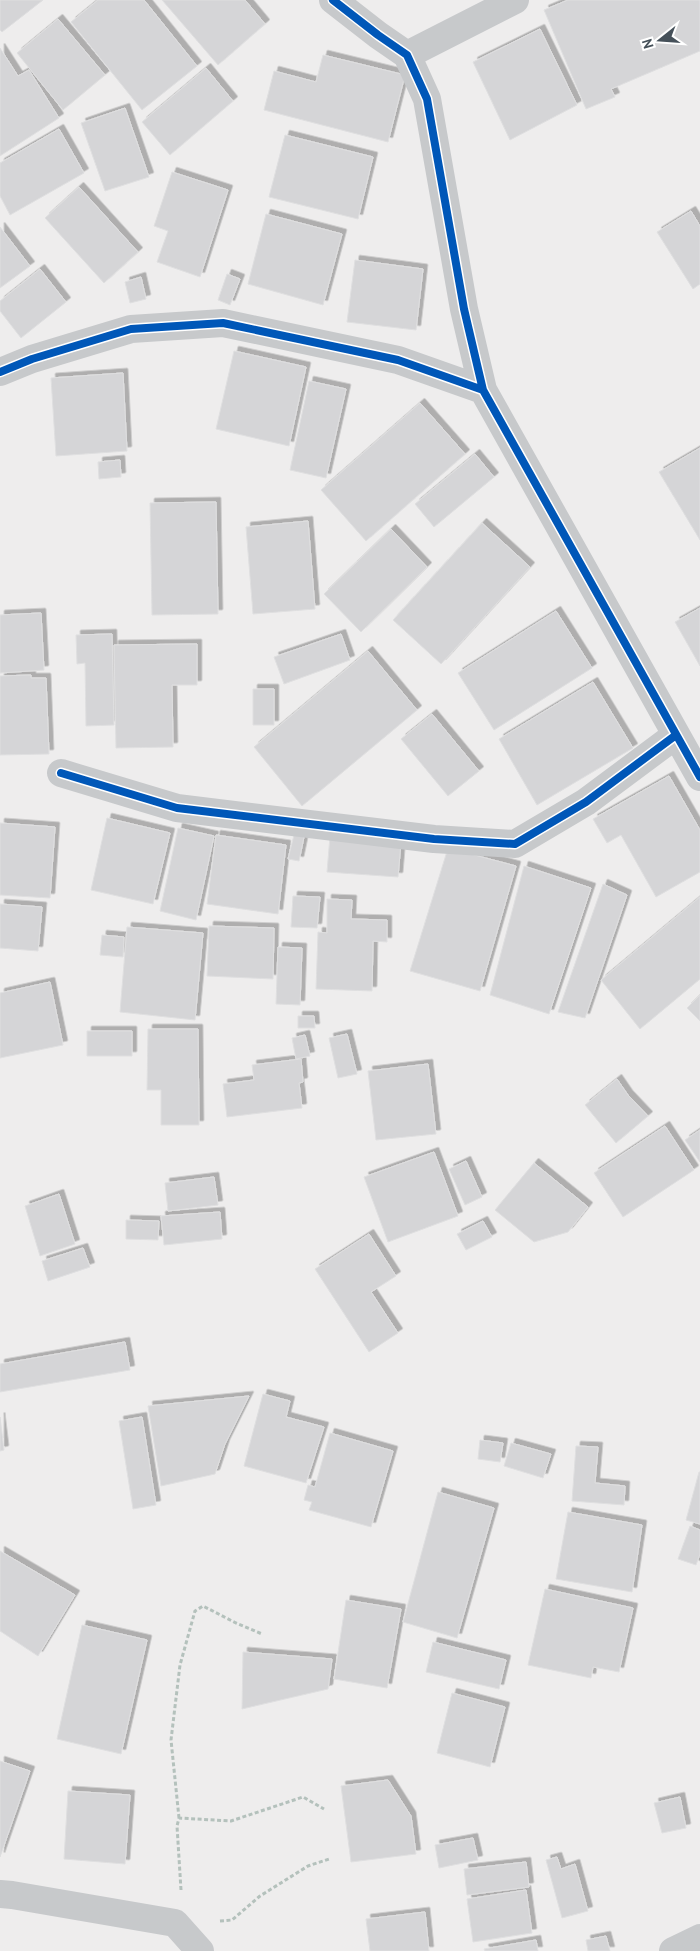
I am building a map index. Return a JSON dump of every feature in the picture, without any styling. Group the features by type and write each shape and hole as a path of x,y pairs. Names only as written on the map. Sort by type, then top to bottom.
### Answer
{"street":[{"path":"333,0 407,54 426,99 464,309 483,390 700,777"},
{"path":"407,54 515,0"},
{"path":"0,372 32,359 131,329 223,323 398,360 483,390"},
{"path":"61,773 177,808 434,839 514,844 586,802 676,735"},
{"path":"0,1894 175,1924 200,1951"},
{"path":"673,1951 700,1938"}],"path":[{"path":"182,1894 177,1826 179,1818 171,1740 180,1666 195,1611 203,1606 236,1624 262,1634"},
{"path":"179,1818 231,1821 303,1798 324,1809"},
{"path":"212,1920 221,1922 232,1920 260,1896 308,1866 329,1859"}],"building":[{"path":"0,0 43,0 2,32 0,30"},
{"path":"98,0 144,0 197,66 142,110 71,22"},
{"path":"162,0 245,0 265,24 218,65"},
{"path":"568,0 700,0 700,51 611,89 615,97 586,109 544,10"},
{"path":"58,19 105,75 63,110 17,53"},
{"path":"540,29 577,105 510,140 473,62"},
{"path":"0,48 18,76 29,70 59,118 0,156"},
{"path":"323,55 405,75 388,142 264,110 274,71 316,82"},
{"path":"206,68 233,101 170,155 142,122"},
{"path":"125,108 149,177 105,191 81,123"},
{"path":"59,129 84,173 10,215 0,196 0,163"},
{"path":"285,135 373,157 358,219 269,197"},
{"path":"172,172 228,190 200,277 157,262 168,231 154,226"},
{"path":"79,187 138,252 104,283 45,218"},
{"path":"691,211 700,226 700,284 693,289 657,232"},
{"path":"266,214 342,234 323,305 248,284"},
{"path":"0,227 30,266 0,288"},
{"path":"355,260 423,269 416,330 347,322"},
{"path":"40,269 66,302 21,338 0,311 0,301"},
{"path":"227,274 240,279 230,305 218,300"},
{"path":"141,277 146,299 130,303 125,282"},
{"path":"234,351 306,367 289,446 216,429"},
{"path":"123,373 127,451 56,456 51,378"},
{"path":"309,381 346,389 326,478 290,470"},
{"path":"420,403 465,454 366,541 321,490"},
{"path":"700,448 700,540 659,472"},
{"path":"475,454 494,477 434,527 415,504"},
{"path":"120,460 121,477 99,479 98,462"},
{"path":"216,502 218,614 152,615 150,503"},
{"path":"308,521 315,609 253,614 246,527"},
{"path":"482,523 530,567 441,664 393,620"},
{"path":"391,529 427,567 361,632 324,594"},
{"path":"700,608 700,666 675,622"},
{"path":"556,611 592,668 494,730 458,673"},
{"path":"41,613 44,670 0,673 0,615"},
{"path":"112,634 114,725 86,726 85,663 77,664 76,635"},
{"path":"341,634 350,660 284,684 274,657"},
{"path":"197,644 197,685 172,685 173,747 116,748 114,645"},
{"path":"368,651 417,710 302,806 254,747"},
{"path":"31,675 31,678 46,678 49,754 0,755 0,676"},
{"path":"593,682 633,748 537,805 499,739"},
{"path":"253,689 274,689 274,725 253,725"},
{"path":"432,714 479,771 448,796 401,739"},
{"path":"669,776 700,830 700,872 656,897 621,835 607,843 593,819"},
{"path":"107,818 170,833 153,904 91,890"},
{"path":"0,823 55,827 50,898 0,895"},
{"path":"178,828 214,836 196,920 160,911"},
{"path":"216,835 286,845 278,914 207,904"},
{"path":"294,835 304,837 299,861 288,859"},
{"path":"330,836 401,842 398,877 327,872"},
{"path":"448,848 516,866 480,991 410,971"},
{"path":"524,866 591,888 549,1014 490,995"},
{"path":"603,884 627,895 585,1018 558,1012"},
{"path":"293,896 320,897 317,928 291,927"},
{"path":"700,897 700,979 640,1029 601,980"},
{"path":"327,899 352,900 351,919 387,920 387,942 373,941 372,991 316,989 318,932 327,933"},
{"path":"0,904 42,907 38,951 0,948"},
{"path":"209,926 274,928 273,979 207,976"},
{"path":"127,927 203,933 195,1020 120,1012"},
{"path":"102,935 124,937 123,957 100,955"},
{"path":"278,947 302,948 300,1005 276,1004"},
{"path":"50,982 63,1045 0,1058 0,993"},
{"path":"700,995 700,1021 687,1008"},
{"path":"298,1016 314,1016 315,1028 298,1028"},
{"path":"148,1029 198,1029 199,1125 161,1125 161,1090 147,1090"},
{"path":"87,1031 132,1031 132,1056 87,1056"},
{"path":"347,1034 357,1074 338,1078 329,1038"},
{"path":"305,1035 310,1056 296,1059 292,1038"},
{"path":"301,1059 303,1082 299,1083 302,1108 227,1117 223,1084 254,1080 252,1065"},
{"path":"428,1064 436,1134 376,1140 368,1071"},
{"path":"617,1079 628,1095 648,1116 616,1143 585,1105"},
{"path":"665,1126 694,1170 623,1217 594,1173"},
{"path":"700,1130 700,1162 685,1140"},
{"path":"434,1152 458,1216 388,1242 364,1177"},
{"path":"466,1161 482,1197 465,1205 449,1169"},
{"path":"534,1163 588,1207 568,1232 534,1242 495,1210"},
{"path":"214,1177 218,1205 168,1211 165,1183"},
{"path":"59,1194 75,1244 40,1256 25,1206"},
{"path":"220,1212 222,1239 164,1245 161,1216"},
{"path":"126,1220 159,1221 158,1240 126,1239"},
{"path":"483,1221 492,1237 466,1250 457,1234"},
{"path":"369,1234 396,1276 371,1292 398,1333 369,1352 315,1269"},
{"path":"83,1248 90,1267 48,1281 42,1261"},
{"path":"125,1342 130,1370 0,1392 0,1364"},
{"path":"263,1394 290,1401 286,1417 324,1427 306,1483 244,1466"},
{"path":"249,1396 225,1444 215,1474 161,1486 148,1406"},
{"path":"0,1417 4,1450 0,1451"},
{"path":"142,1417 156,1505 133,1509 119,1421"},
{"path":"330,1433 393,1451 371,1527 309,1510 312,1502 304,1500 308,1485 315,1487"},
{"path":"480,1440 503,1443 500,1462 478,1459"},
{"path":"511,1443 551,1454 543,1478 504,1466"},
{"path":"576,1446 598,1447 595,1483 625,1486 624,1505 572,1501"},
{"path":"700,1472 700,1524 686,1520"},
{"path":"438,1492 494,1508 457,1638 403,1622"},
{"path":"568,1512 642,1525 632,1592 556,1579"},
{"path":"690,1526 700,1530 700,1554 696,1565 678,1559"},
{"path":"0,1551 75,1595 38,1656 0,1631"},
{"path":"545,1589 633,1608 619,1672 593,1667 591,1678 528,1665"},
{"path":"346,1600 401,1609 387,1688 334,1679"},
{"path":"82,1625 147,1640 121,1754 57,1739"},
{"path":"433,1642 506,1660 499,1689 426,1672"},
{"path":"243,1652 332,1659 328,1689 242,1709"},
{"path":"452,1693 505,1707 490,1767 437,1753"},
{"path":"0,1761 30,1771 0,1857"},
{"path":"388,1780 411,1816 416,1854 351,1862 341,1786"},
{"path":"68,1791 130,1795 125,1864 64,1859"},
{"path":"680,1797 686,1828 662,1833 654,1803"},
{"path":"473,1838 478,1860 439,1868 435,1845"},
{"path":"557,1857 561,1869 575,1864 588,1911 562,1918 546,1860"},
{"path":"526,1862 529,1887 467,1895 464,1869"},
{"path":"526,1890 532,1933 473,1942 467,1899"},
{"path":"425,1912 429,1951 370,1951 366,1919"},
{"path":"606,1936 610,1951 588,1951 586,1940"},
{"path":"536,1940 538,1951 485,1951 484,1949"}],"cycle path":[{"path":"333,0 407,55 427,99 464,309 483,390 700,777"},
{"path":"0,372 32,359 131,329 223,323 398,360 483,390"},
{"path":"61,773 177,808 434,839 515,844 586,802 676,735"}]}
